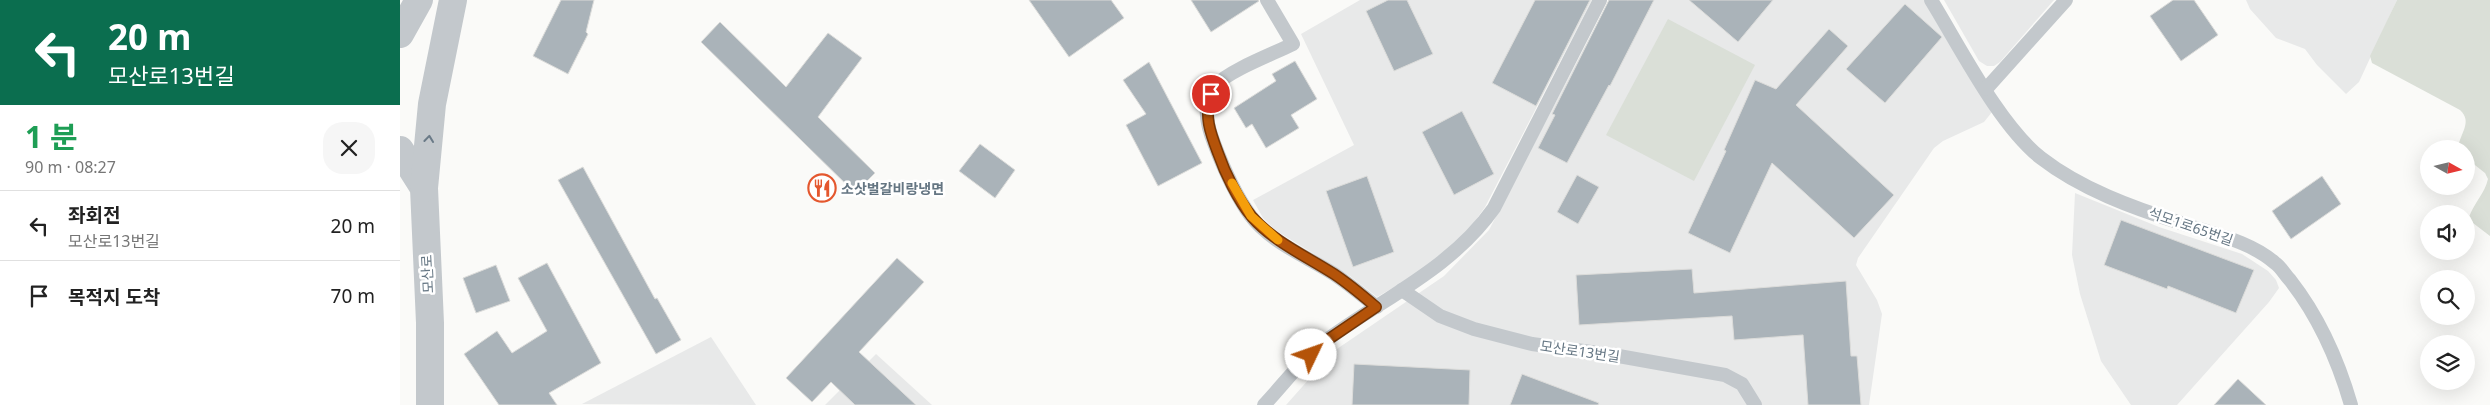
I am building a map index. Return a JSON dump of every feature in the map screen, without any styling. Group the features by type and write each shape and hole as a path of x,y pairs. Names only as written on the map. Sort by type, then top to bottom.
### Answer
{"street":[{"path":"400,34 419,0"},
{"path":"424,188 432,104 453,0"},
{"name":"모산로","path":"400,150 424,188 430,323 430,405"}],"lane":[{"path":"1267,0 1293,44 1228,76 1216,85 1206,107 1207,123 1220,160 1251,216 1274,237 1333,274 1376,307"},
{"path":"1264,405 1323,343 1453,255 1478,231 1494,208 1600,0"},
{"name":"석모1로65번길","path":"1931,0 1986,89 2017,135 2029,148 2078,183 2163,218 2246,245 2276,263 2299,292 2325,334 2341,369 2351,405"},
{"path":"1986,89 2066,0"},
{"name":"모산로13번길","path":"1402,290 1440,316 1474,330 1532,344 1613,355 1725,375 1742,384 1755,405"}],"shaded area":[{"path":"1360,0 1592,0 1485,207 1471,227 1454,245 1410,278 1377,297 1350,276 1275,230 1263,218 1253,200 1354,145 1301,34"},
{"path":"1609,0 1924,0 1992,112 1984,122 1943,141 1934,148 1858,258 1856,265 1877,300 1882,314 1869,405 1286,405 1334,351 1444,276 1489,230"},
{"path":"1944,0 2054,0 2000,62 1994,66 1987,66 1979,61"},
{"path":"2246,0 2397,0 2359,82 2346,94 2317,65 2305,49 2276,38 2250,9"},
{"path":"2397,0 2490,0 2490,236 2475,225 2475,205 2488,179 2485,173 2475,165 2475,140 2460,140 2466,123 2464,114 2460,110 2372,63 2370,56"},
{"path":"1668,19 1755,65 1694,181 1606,135"},
{"path":"2075,193 2159,227 2242,254 2268,271 2276,280 2279,288 2269,302 2177,405 2131,405 2101,361 2080,294 2072,255"},
{"path":"711,337 756,405 582,404"},
{"path":"876,354 932,405 825,405"}],"building":[{"path":"561,0 594,0 586,32 588,34 568,74 533,56"},
{"path":"1029,0 1111,0 1124,18 1069,57"},
{"path":"1191,0 1258,0 1259,1 1211,32"},
{"path":"1388,0 1407,0 1433,54 1394,71 1366,11"},
{"path":"1535,0 1590,0 1536,106 1492,83"},
{"path":"1609,0 1654,0 1610,86 1567,163 1538,148 1555,115 1552,114"},
{"path":"1689,0 1773,0 1738,42"},
{"path":"2173,0 2194,0 2218,35 2181,61 2150,16"},
{"path":"1905,4 1942,37 1885,103 1846,69"},
{"path":"720,22 786,87 828,33 862,58 818,117 875,173 855,193 701,42"},
{"path":"1829,29 1848,46 1796,105 1894,195 1854,238 1772,163 1730,253 1688,233 1726,151 1724,150 1755,80 1776,89"},
{"path":"1295,61 1317,99 1291,115 1299,128 1266,148 1252,124 1246,128 1234,108 1276,81 1272,74"},
{"path":"1149,62 1202,163 1158,186 1126,125 1146,114 1123,80"},
{"path":"1462,111 1494,174 1454,195 1422,132"},
{"path":"980,144 1015,170 995,198 959,171"},
{"path":"583,167 655,299 657,298 681,340 656,354 558,180"},
{"path":"1577,175 1599,187 1578,224 1557,212"},
{"path":"1367,176 1394,252 1353,267 1326,191"},
{"path":"2322,176 2341,204 2291,239 2272,211"},
{"path":"2121,220 2254,270 2236,313 2168,286 2167,289 2104,265"},
{"path":"897,258 924,282 859,352 916,405 855,405 831,382 812,402 786,378"},
{"path":"547,263 601,363 549,393 557,405 499,405 464,354 497,331 512,353 547,331 518,278"},
{"path":"496,265 510,301 476,313 463,278"},
{"path":"1692,269 1694,293 1846,281 1851,356 1857,356 1861,405 1808,405 1803,335 1734,340 1732,316 1579,325 1576,275"},
{"path":"1354,364 1470,370 1469,405 1352,405"},
{"path":"1522,374 1599,403 1598,405 1510,405"},
{"path":"2238,379 2266,405 2214,405"}],"slow traffic":[{"path":"1232,183 1251,216 1278,240"}],"place":[{"name":"소삿벌갈비랑냉면","path":"822,188"}],"route":[{"path":"1211,94 1206,107 1207,123 1212,139 1220,160 1251,216 1274,237 1333,274 1376,307 1323,343 1311,355"}]}
